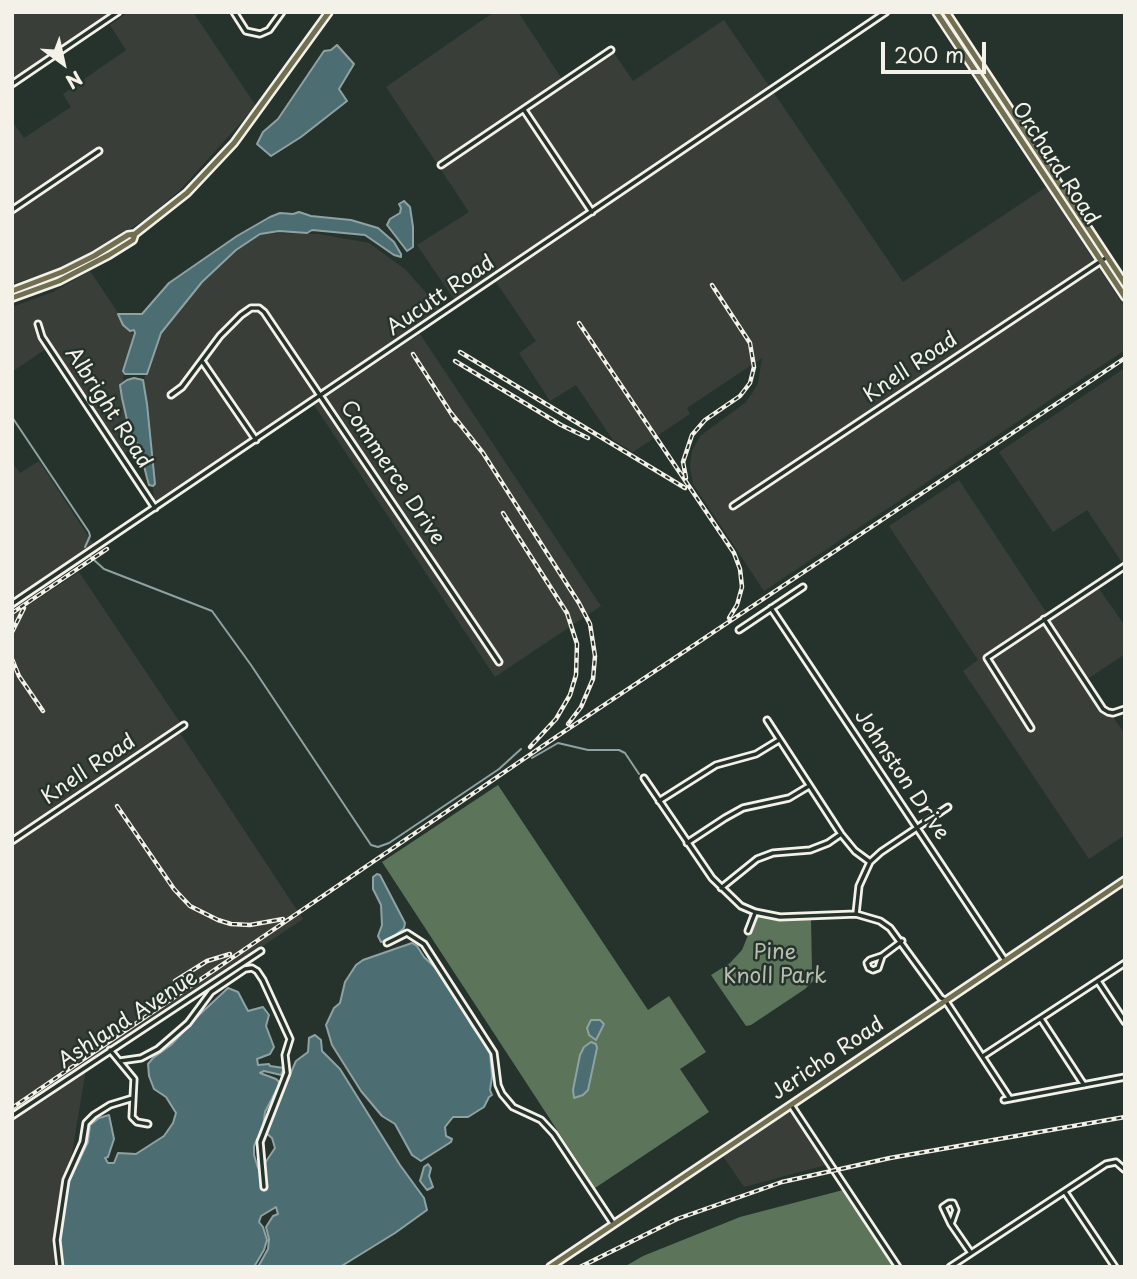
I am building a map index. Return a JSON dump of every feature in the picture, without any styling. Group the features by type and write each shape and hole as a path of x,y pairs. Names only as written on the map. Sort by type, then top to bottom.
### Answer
{"main road":[{"path":"12,291 62,272 128,235 135,234 187,193 222,158 329,12"},
{"name":"Orchard Road","path":"936,12 1125,297"},
{"name":"Orchard Road","path":"946,12 1125,284"},
{"path":"12,298 80,270 120,249 133,240 135,234"},
{"name":"Jericho Road","path":"550,1267 1125,880"}],"street":[{"path":"12,84 118,12"},
{"path":"234,12 245,30 260,34 269,30 282,12"},
{"name":"Aucutt Road","path":"12,604 886,12"},
{"path":"441,165 611,50"},
{"path":"524,110 592,212"},
{"path":"12,210 99,151"},
{"name":"Knell Road","path":"733,506 1107,257"},
{"name":"Commerce Drive","path":"202,360 241,314 254,308 264,312 499,662"},
{"name":"Albright Road","path":"38,324 42,337 155,508"},
{"path":"171,395 182,387 202,360 256,440"},
{"path":"1031,728 987,658 1125,566"},
{"path":"739,630 803,587"},
{"name":"Johnston Drive","path":"771,608 1004,959"},
{"path":"1044,620 1104,709 1113,713 1125,709"},
{"path":"767,720 841,834 855,851 870,862"},
{"name":"Knell Road","path":"12,841 184,725"},
{"path":"659,801 716,765 756,754 779,740"},
{"path":"644,778 687,843 721,888 735,901 755,912 780,917 856,914 885,924 902,941 940,998 945,1000 1010,1099"},
{"path":"687,843 743,808 789,798 809,786"},
{"path":"856,914 859,886 870,862 948,807"},
{"path":"721,888 757,859 773,853 810,850 841,834"},
{"path":"748,930 755,912"},
{"path":"387,943 407,933 424,944 494,1053 498,1085 502,1094 513,1107 541,1120 554,1134 613,1223"},
{"path":"883,957 870,960 867,963 869,968 878,968 883,957 902,941"},
{"name":"Ashland Avenue","path":"12,1116 261,951"},
{"path":"983,1056 1125,963"},
{"path":"120,1061 141,1058 158,1049 188,1023 211,992 245,969 252,968 257,971 290,1039 285,1055 286,1073 260,1142 264,1187"},
{"path":"1098,981 1125,1022"},
{"path":"1041,1019 1084,1085"},
{"path":"110,1050 134,1079 131,1115 134,1120 148,1124"},
{"path":"1004,1100 1125,1077"},
{"path":"60,1267 57,1240 66,1180 83,1142 86,1123 110,1105 133,1098"},
{"path":"790,1104 898,1267"},
{"path":"950,1267 1105,1164 1116,1162 1125,1170"},
{"path":"1065,1192 1115,1267"},
{"path":"951,1224 956,1210 951,1203 943,1207 951,1224 971,1253"}],"shaded area":[{"path":"12,12 113,12 12,80"},
{"path":"128,12 193,12 256,106 180,190 146,219 87,255 50,272 12,284 12,121 24,138 71,107 63,94 126,50 110,25"},
{"path":"494,12 518,12 562,79 610,47 633,81 724,20 903,282 1046,187 1125,308 1125,350 764,591 693,484 690,467 692,451 700,436 745,403 753,392 758,383 762,358 687,408 690,414 633,452 613,440 576,385 550,401 519,353 536,341 496,282 459,307 417,245 469,212 386,87"},
{"path":"263,233 319,234 369,243 406,270 442,311 155,505 143,384 155,334 226,254"},
{"path":"90,271 133,335 123,378 130,428 138,444 122,455 50,346 12,372 12,307 53,292"},
{"path":"420,334 601,606 495,677 314,405"},
{"path":"1125,368 1123,564 1087,510 1053,532 999,452"},
{"path":"39,461 94,545 12,601 12,462 20,473"},
{"path":"959,480 1048,615 1041,620 1100,713 1113,717 1125,734 1125,835 1089,859 963,671 978,660 889,526"},
{"path":"79,572 181,724 184,729 180,733 303,919 12,1114 12,616"},
{"path":"1097,586 1125,626 1125,654 1086,680 1046,620"},
{"path":"86,1069 53,1267 12,1267 12,1119"},
{"path":"788,1109 826,1165 744,1187 721,1153"}],"green space":[{"path":"130,236 132,238 103,256 12,296 12,293 81,265"},
{"path":"498,785 648,1010 669,996 706,1052 680,1069 709,1112 595,1188 382,862"},
{"name":"Pine Knoll Park","path":"759,916 778,919 811,918 812,970 817,977 805,989 746,1026 711,975 730,963 742,950 755,918"},
{"path":"843,1190 894,1267 624,1267 643,1256 740,1217"}],"water":[{"path":"337,45 354,64 339,89 347,101 301,137 271,156 257,144 263,132 278,119 324,51"},
{"path":"404,201 410,207 413,227 413,247 407,251 387,225 390,219 400,213 399,204"},
{"path":"299,212 311,216 351,220 378,228 394,242 401,257 365,235 312,230 307,233 279,231 260,234 236,250 202,282 161,333 147,374 125,374 123,371 135,333 123,325 118,314 142,314 169,283 237,236 280,213"},
{"path":"134,378 143,380 155,484 153,486 149,485 139,446 130,433 122,398 120,385"},
{"path":"380,875 405,923 404,928 391,939 381,942 378,936 382,925 381,905 373,889 373,877"},
{"path":"412,943 444,976 486,1045 490,1053 492,1077 492,1095 484,1107 468,1117 453,1117 445,1127 446,1136 452,1139 451,1142 421,1161 412,1155 395,1124 382,1116 361,1091 332,1045 326,1025 334,1008 340,1003 345,982 356,965"},
{"path":"228,988 238,992 248,1011 263,1007 269,1015 266,1026 274,1047 270,1054 257,1059 258,1065 269,1064 284,1068 281,1075 264,1071 260,1073 280,1083 265,1112 263,1127 254,1146 258,1168 263,1166 275,1148 272,1138 266,1133 269,1121 296,1061 308,1052 309,1038 315,1035 321,1040 322,1051 340,1069 400,1165 424,1198 427,1210 340,1267 258,1267 268,1249 266,1227 273,1216 278,1214 276,1207 261,1216 259,1222 267,1240 254,1267 62,1267 59,1236 67,1186 88,1142 90,1125 109,1115 114,1139 108,1157 105,1158 108,1163 114,1163 118,1153 136,1154 164,1136 176,1113 166,1097 154,1089 148,1064"},
{"path":"591,1020 600,1020 604,1024 596,1040 589,1035 587,1028"},
{"path":"591,1042 596,1044 597,1048 588,1090 574,1098 580,1055 584,1047"},
{"path":"428,1164 433,1187 427,1190 420,1181 424,1167"}],"waterway":[{"path":"12,417 89,532 85,547"},
{"path":"94,560 104,569 212,611 371,845 378,847 389,843 499,769 521,749"},
{"path":"532,758 558,743 588,750 619,750 625,753 639,774"}],"railway":[{"path":"686,478 683,462 692,435 705,420 740,396 750,383 754,367 750,343 712,285"},
{"path":"579,323 734,553 740,569 742,587 737,605 729,618"},
{"path":"460,352 685,488"},
{"path":"413,354 456,421"},
{"path":"12,1108 550,741 1125,358"},
{"path":"455,361 561,425 588,438"},
{"path":"451,413 483,453 590,624 595,656 593,679 581,707 568,724"},
{"path":"503,513 567,613 577,644 576,675 570,695 556,719 530,747"},
{"path":"12,613 107,549"},
{"path":"12,632 24,608"},
{"path":"12,659 19,676 43,711"},
{"path":"117,806 174,889 190,906 231,924 250,925 283,919"},
{"path":"175,981 207,961 230,954"},
{"path":"580,1267 677,1219 782,1182 890,1158 1125,1117"}]}
